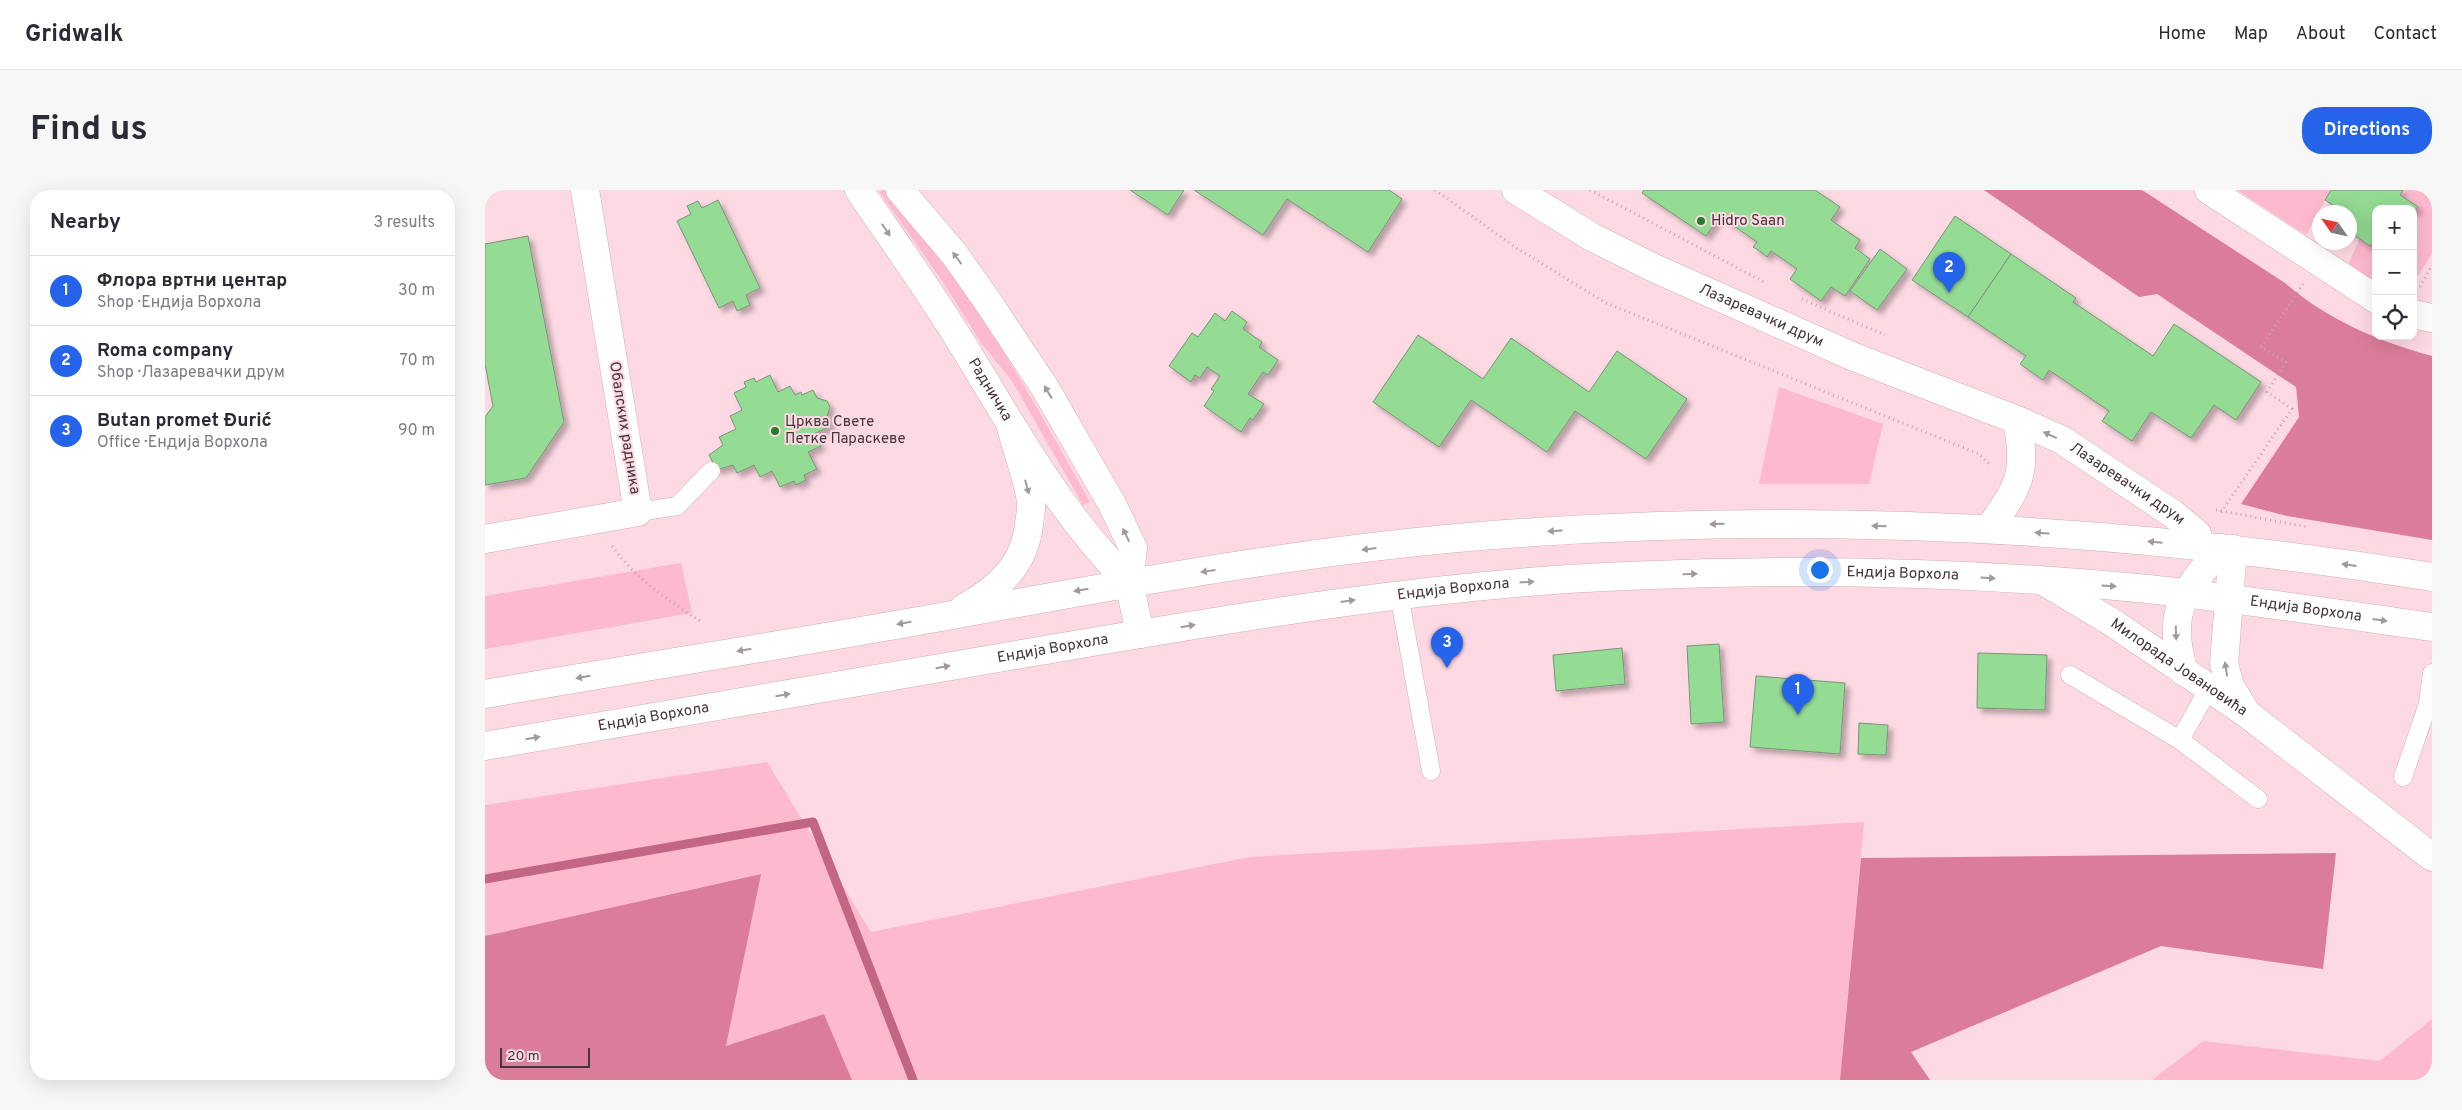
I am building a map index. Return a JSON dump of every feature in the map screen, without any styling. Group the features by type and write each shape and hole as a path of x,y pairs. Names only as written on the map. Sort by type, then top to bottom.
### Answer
{"main road":[{"name":"Обалских радника","path":"485,539 638,512 585,190"},
{"name":"Радничка","path":"859,190 949,324 1010,423 1078,525 1101,554 1129,582"},
{"path":"899,190 955,255 1045,388 1112,504 1133,548 1129,582 1140,634"},
{"name":"Лазаревачки друм","path":"1516,190 1570,224 1654,268 1854,357 2017,420 2062,440 2173,514 2218,548"},
{"path":"2209,190 2372,297"},
{"path":"2417,315 2432,318"},
{"path":"1989,529 2011,496 2021,476 2023,449 2017,420"},
{"path":"952,615 983,597 1001,582 1017,564 1027,542 1031,502 1010,423"},
{"path":"485,694 952,615 1129,582 1417,542 1528,533 1683,525 1784,523 1989,529 2218,548 2432,577"},
{"path":"2184,672 2175,628 2181,604 2218,548"},
{"name":"Милорада Јовановића","path":"2218,548 2228,600 2224,664 2230,686 2247,713"},
{"name":"Ендија Ворхола","path":"485,746 1140,634 1399,594 1616,576 1904,573 2186,594 2432,627"},
{"name":"Милорада Јовановића","path":"2043,582 2110,620 2247,713"},
{"path":"2247,713 2432,857"}],"lane":[{"path":"638,512 677,506 711,471"},
{"path":"1399,594 1431,771"},
{"path":"2403,777 2428,704 2432,673"},
{"path":"2069,675 2180,740 2258,800"},
{"path":"2180,740 2209,688"}],"path":[{"path":"1435,190 1515,246 1606,303 1979,454 1991,466 1990,473"},
{"path":"2221,512 2292,409 2267,392 2286,362 2261,347 2319,261"},
{"path":"2426,276 2432,266"},
{"path":"2212,509 2317,529"},
{"path":"593,519 625,564 669,601 700,621"}],"shaded area":[{"path":"881,190 886,190 978,309 1039,411 1090,502 1083,505 1012,381 981,343 943,282 880,193"},
{"path":"1984,190 2142,190 2285,283 2318,308 2372,336 2372,340 2382,340 2432,356 2432,540 2287,516 2241,504 2299,417 2296,387 2157,294 2139,297"},
{"path":"2237,190 2331,190 2323,205 2312,205 2312,224 2306,235"},
{"path":"2403,190 2422,190 2425,192 2432,190 2432,254 2417,277 2418,207 2400,195"},
{"path":"2360,238 2372,238 2372,282 2347,267 2355,250 2357,250"},
{"path":"1779,387 1883,424 1869,484 1759,484"},
{"path":"681,563 692,613 485,649 485,596"},
{"path":"767,762 871,932 1250,857 1864,822 1840,1080 852,1080 824,1014 726,1046 760,874 485,936 485,805"},
{"path":"2336,853 2323,969 2161,946 1911,1052 1930,1080 1840,1080 1861,858"},
{"path":"761,874 726,1046 824,1014 852,1080 485,1080 485,936"},
{"path":"2432,1019 2432,1080 2152,1080 2203,1041 2380,1061"}],"building":[{"path":"1130,190 1184,190 1168,215"},
{"path":"1194,190 1389,190 1402,199 1368,252 1287,199 1263,235"},
{"path":"1644,190 1815,190 1840,207 1831,220 1860,240 1855,248 1870,259 1845,296 1831,287 1821,301 1790,279 1797,269 1771,251 1767,257 1753,247 1757,242 1720,216 1706,236 1642,193"},
{"path":"2331,190 2403,190 2400,195 2415,205 2372,205 2372,243 2370,246 2357,237 2357,205 2333,205 2325,200"},
{"path":"718,200 760,288 746,295 750,305 737,311 733,301 719,308 677,221 691,214 687,206 698,201 702,208"},
{"path":"1955,216 2011,254 1968,317 1912,280"},
{"path":"528,236 564,422 526,478 485,485 485,417 493,406 485,364 485,244"},
{"path":"1880,249 1907,269 1877,310 1850,291"},
{"path":"2011,254 2076,298 2073,302 2153,356 2174,324 2261,382 2236,420 2214,405 2191,438 2151,412 2132,441 2102,421 2109,411 2049,370 2043,380 2020,364 2026,356 1968,317"},
{"path":"1232,311 1247,322 1243,329 1262,342 1259,347 1278,360 1268,375 1263,372 1248,394 1264,404 1253,420 1250,418 1241,432 1204,406 1214,391 1211,389 1220,376 1207,367 1200,378 1195,375 1191,382 1169,366 1192,333 1198,337 1215,313 1225,321"},
{"path":"1418,335 1483,379 1511,338 1589,392 1617,351 1687,399 1646,459 1575,411 1547,452 1471,400 1439,447 1373,402"},
{"name":"Црква Свете Петке Параскеве","path":"770,375 778,392 790,386 795,395 801,392 802,395 813,390 817,398 827,401 830,407 827,417 831,426 814,434 821,446 808,452 817,469 804,475 806,480 796,485 794,481 780,487 772,471 760,477 754,465 737,473 733,465 717,470 709,455 723,445 719,437 736,429 730,416 742,410 734,393 746,387 744,382 754,378 756,382"},
{"path":"1719,644 1724,722 1691,724 1687,646"},
{"path":"1622,648 1625,684 1556,691 1553,655"},
{"path":"1978,653 2047,655 2045,710 1977,708"},
{"path":"1756,676 1845,683 1840,754 1750,747"},
{"path":"1859,723 1888,725 1886,755 1858,754"}],"waterway":[{"path":"485,879 813,822 913,1080"}],"place":[{"name":"Hidro Saan","path":"1701,221"},
{"name":"Roma company","path":"1949,293"},
{"name":"Црква Свете Петке Параскеве","path":"775,431"},
{"name":"Butan promet Đurić","path":"1447,668"},
{"name":"Флора вртни центар","path":"1798,715"}]}
